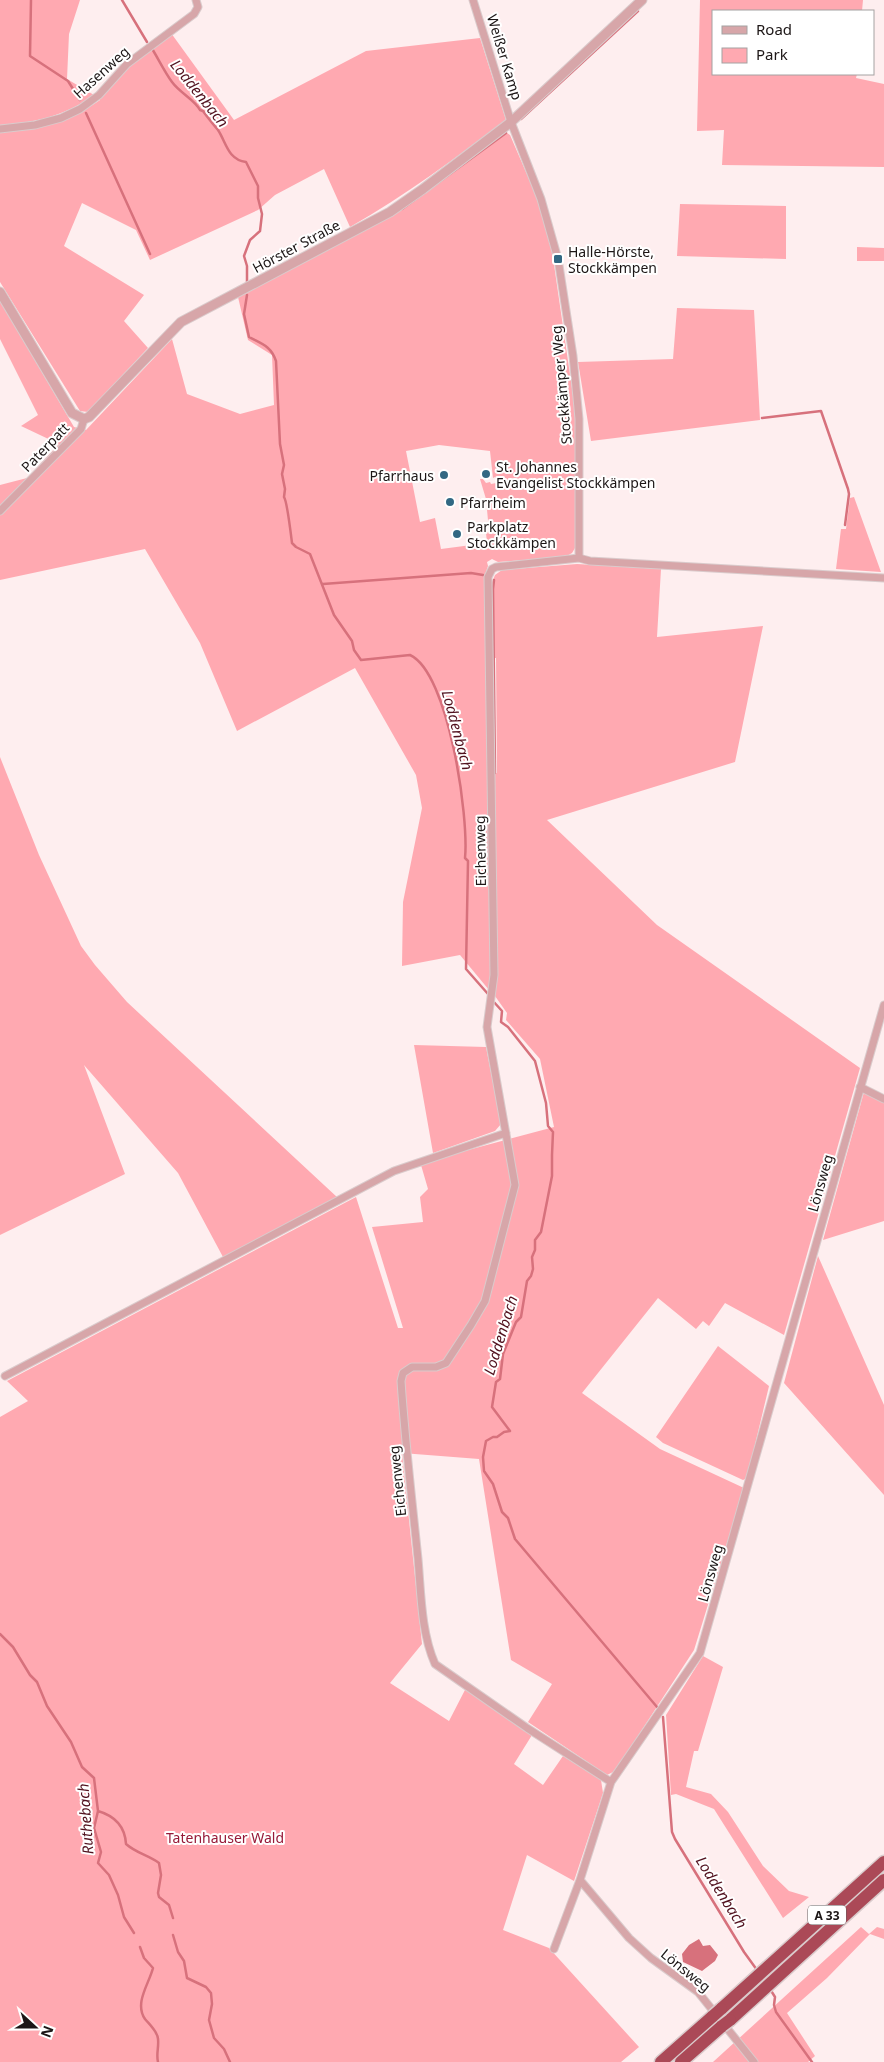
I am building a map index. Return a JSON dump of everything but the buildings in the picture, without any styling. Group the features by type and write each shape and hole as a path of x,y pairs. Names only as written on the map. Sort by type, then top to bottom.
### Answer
{"highway":[{"name":"A 33","path":"773,1973 884,1862"},
{"name":"A 33","path":"681,2062 726,2023 757,1987 884,1880"},
{"name":"A 33","path":"661,2062 717,2013 757,1987"}],"street":[{"name":"Hasenweg","path":"0,129 35,125 61,118 80,109 99,95 127,64 194,14 198,7 196,0"},
{"name":"Weißer Kamp","path":"473,0 511,122"},
{"name":"Hörster Straße","path":"84,419 94,414 181,322 390,212 423,189 511,122 642,0"},
{"name":"Stockkämper Weg","path":"511,122 541,199 554,242 564,299 580,419 579,558"},
{"path":"0,292 72,413 84,419"},
{"name":"Paterpatt","path":"0,511 81,429 84,419"},
{"path":"579,558 590,561 884,578"},
{"name":"Eichenweg","path":"579,558 492,568 488,577 494,975 487,1026 515,1185 485,1301 446,1363 436,1366 412,1366 403,1373 401,1381 424,1617 429,1651 435,1664 527,1728 611,1782"},
{"name":"Lönsweg","path":"754,2062 698,1992 651,1958 629,1938 580,1880 611,1782 700,1653 884,1006"},
{"path":"860,1087 884,1099"},
{"path":"5,1376 394,1171 506,1133"},
{"path":"554,1949 580,1880"}],"green space":[{"path":"0,0 80,0 69,34 67,79 94,95 71,109 49,117 0,125"},
{"path":"700,0 863,0 862,10 712,10 712,75 857,75 856,78 884,84 884,167 722,165 724,130 697,131"},
{"path":"171,33 234,120 366,51 480,38 506,120 410,190 350,227 324,169 275,195 258,210 150,260 136,230 82,203 64,246 144,295 124,321 148,348 88,412 80,411 0,282 0,132 28,129 53,123 88,108 100,100 100,97 128,66"},
{"path":"507,133 510,135 538,200 551,244 576,416 575,548 572,553 565,557 498,562 492,559 487,562 488,566 485,575 491,974 489,990 460,955 402,966 403,902 422,808 416,775 355,668 237,731 200,643 145,549 0,580 0,485 27,478 59,444 21,426 38,415 0,339 0,301 74,427 86,430 172,339 187,394 240,414 274,405 272,355 248,340 238,297 395,213","holes":["439,445 490,451 493,478 495,477 497,480 496,483 486,483 483,479 480,479 486,499 489,531 486,533 487,543 441,549 435,518 420,522 406,451"]},
{"path":"680,204 786,206 786,259 677,256"},
{"path":"857,247 884,248 884,261 857,261"},
{"path":"677,308 754,310 760,420 591,441 578,362 673,359"},
{"path":"854,497 881,572 836,569 841,529 846,529 850,498"},
{"name":"Tatenhauser Wald","path":"577,564 661,569 657,637 763,626 735,762 547,820 657,925 860,1068 784,1335 725,1303 709,1326 703,1321 696,1329 658,1298 582,1393 660,1449 744,1488 694,1650 615,1771 607,1775 528,1722 552,1684 511,1660 479,1459 402,1453 422,1644 390,1683 449,1721 466,1688 532,1735 514,1764 543,1785 563,1756 601,1780 603,1793 574,1881 527,1855 503,1930 549,1948 639,2047 621,2062 0,2062 0,1417 28,1401 7,1381 356,1197 398,1328 403,1328 372,1227 423,1222 420,1197 428,1189 421,1165 457,1153 554,1127 540,1059 506,1020 507,1013 495,996 498,967 493,774 497,773 496,658 492,658 491,585 495,575 502,570"},
{"path":"0,757 39,855 81,946 95,965 127,1002 338,1198 223,1257 178,1173 84,1065 125,1174 0,1235"},
{"path":"414,1045 486,1047 501,1124 495,1131 433,1153"},
{"path":"864,1092 884,1102 884,1221 823,1240"},
{"path":"818,1256 884,1405 884,1495 784,1383"},
{"path":"718,1346 769,1386 747,1478 743,1480 663,1443 656,1437"},
{"path":"703,1656 723,1667 698,1751 694,1751 686,1787 711,1794 728,1812 763,1866 789,1891 809,1897 783,1918 714,1809 676,1794 671,1795 666,1715"},
{"path":"861,1927 869,1934 877,1927 884,1929 884,1939 870,1934 827,1978 787,2013 815,2056 808,2062 713,2062"}],"shaded area":[{"path":"699,1939 703,1946 710,1945 718,1955 715,1961 702,1971 683,1962 682,1954 689,1945"}],"waterway":[{"path":"31,0 30,56 68,81 80,100"},
{"name":"Loddenbach","path":"122,0 147,42"},
{"path":"521,119 638,11"},
{"name":"Loddenbach","path":"151,47 172,82 203,111 218,130 231,154 240,161 246,162 258,186 258,198 262,214 260,231 250,240 244,256 247,266 247,284"},
{"path":"86,113 150,254"},
{"path":"402,209 506,133"},
{"name":"Loddenbach","path":"247,295 244,314 249,337 269,349 276,361 280,444 284,465 282,474 285,489 284,497 288,511 292,543 310,554 334,615 352,641 354,650 361,660 410,655 424,667 436,689 446,717 460,781 464,812 465,858 468,861 466,969 488,994"},
{"path":"762,418 821,411 848,489 845,525"},
{"path":"323,584 471,573 483,575"},
{"path":"494,580 495,773"},
{"name":"Loddenbach","path":"493,1001 502,1011 501,1022 508,1027 535,1061 546,1103 548,1126 553,1132 552,1176 541,1232 535,1240 535,1250 532,1257 533,1269 527,1281 521,1317 516,1322 503,1354 500,1379 496,1382 492,1407 510,1431 486,1441 483,1457 484,1471 493,1484 502,1512 508,1518 515,1539 657,1707"},
{"name":"Ruthebach","path":"0,1634 13,1647 30,1675 37,1682 47,1706 71,1742 82,1767 94,1778 98,1811 94,1828 101,1852 98,1863 109,1875 118,1895 124,1917 134,1933"},
{"name":"Loddenbach","path":"663,1717 672,1832 744,1952 757,1970"},
{"path":"98,1811 118,1823 124,1832 126,1844 159,1863 161,1875 159,1897 169,1905 173,1918"},
{"path":"173,1935 178,1952 184,1961 187,1978 206,1987 211,1993 212,2004 209,2020 214,2038 224,2049 230,2062"},
{"name":"Ruthebach","path":"140,1947 144,1958 153,1968 143,1994 141,2007 145,2019 158,2036 158,2062"},
{"name":"Loddenbach","path":"770,1989 775,1997 774,2005 776,2012 812,2062"}],"place":[{"name":"Halle-Hörste, Stockkämpen","path":"558,259"},
{"name":"St. Johannes Evangelist Stockkämpen","path":"486,474"},
{"name":"Pfarrhaus","path":"444,475"},
{"name":"Pfarrheim","path":"450,502"},
{"name":"Parkplatz Stockkämpen","path":"457,534"}]}
